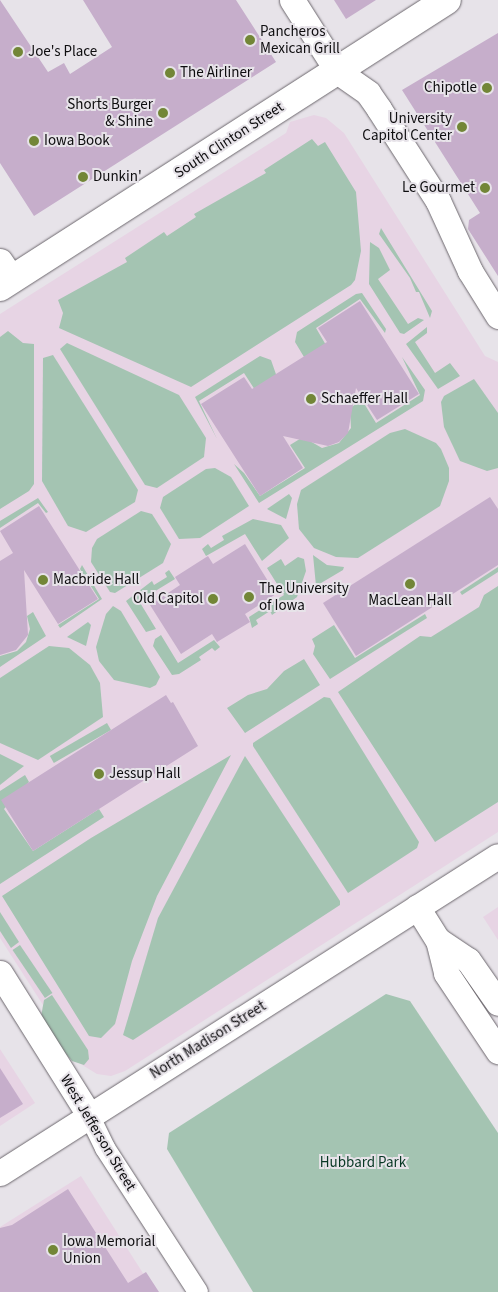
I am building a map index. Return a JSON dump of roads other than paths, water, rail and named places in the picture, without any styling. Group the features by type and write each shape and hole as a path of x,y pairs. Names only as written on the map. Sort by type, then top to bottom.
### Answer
{"main road":[{"name":"South Clinton Street","path":"4,276 337,71 447,0"}],"street":[{"path":"292,0 337,71 368,93 379,109 438,201 470,271 498,316"},
{"name":"North Madison Street","path":"0,1173 498,856"},
{"path":"416,907 438,940 446,973 498,1051"},
{"path":"438,940 468,960 498,1003"},
{"name":"West Jefferson Street","path":"0,973 90,1115 105,1148 198,1292"}],"place":[{"name":"Pancheros Mexican Grill","path":"250,40"},
{"name":"Joe's Place","path":"18,52"},
{"name":"The Airliner","path":"170,73"},
{"name":"Chipotle","path":"487,88"},
{"name":"Shorts Burger & Shine","path":"163,113"},
{"name":"University Capitol Center","path":"462,127"},
{"name":"Iowa Book","path":"34,141"},
{"name":"Dunkin'","path":"83,177"},
{"name":"Le Gourmet","path":"485,188"},
{"name":"Schaeffer Hall","path":"311,399"},
{"name":"Macbride Hall","path":"43,580"},
{"name":"MacLean Hall","path":"410,584"},
{"name":"The University of Iowa","path":"249,597"},
{"name":"Old Capitol","path":"213,599"},
{"name":"Jessup Hall","path":"99,774"},
{"name":"Iowa Memorial Union","path":"53,1250"}],"park label":[{"name":"Hubbard Park","path":"363,1163"}]}
